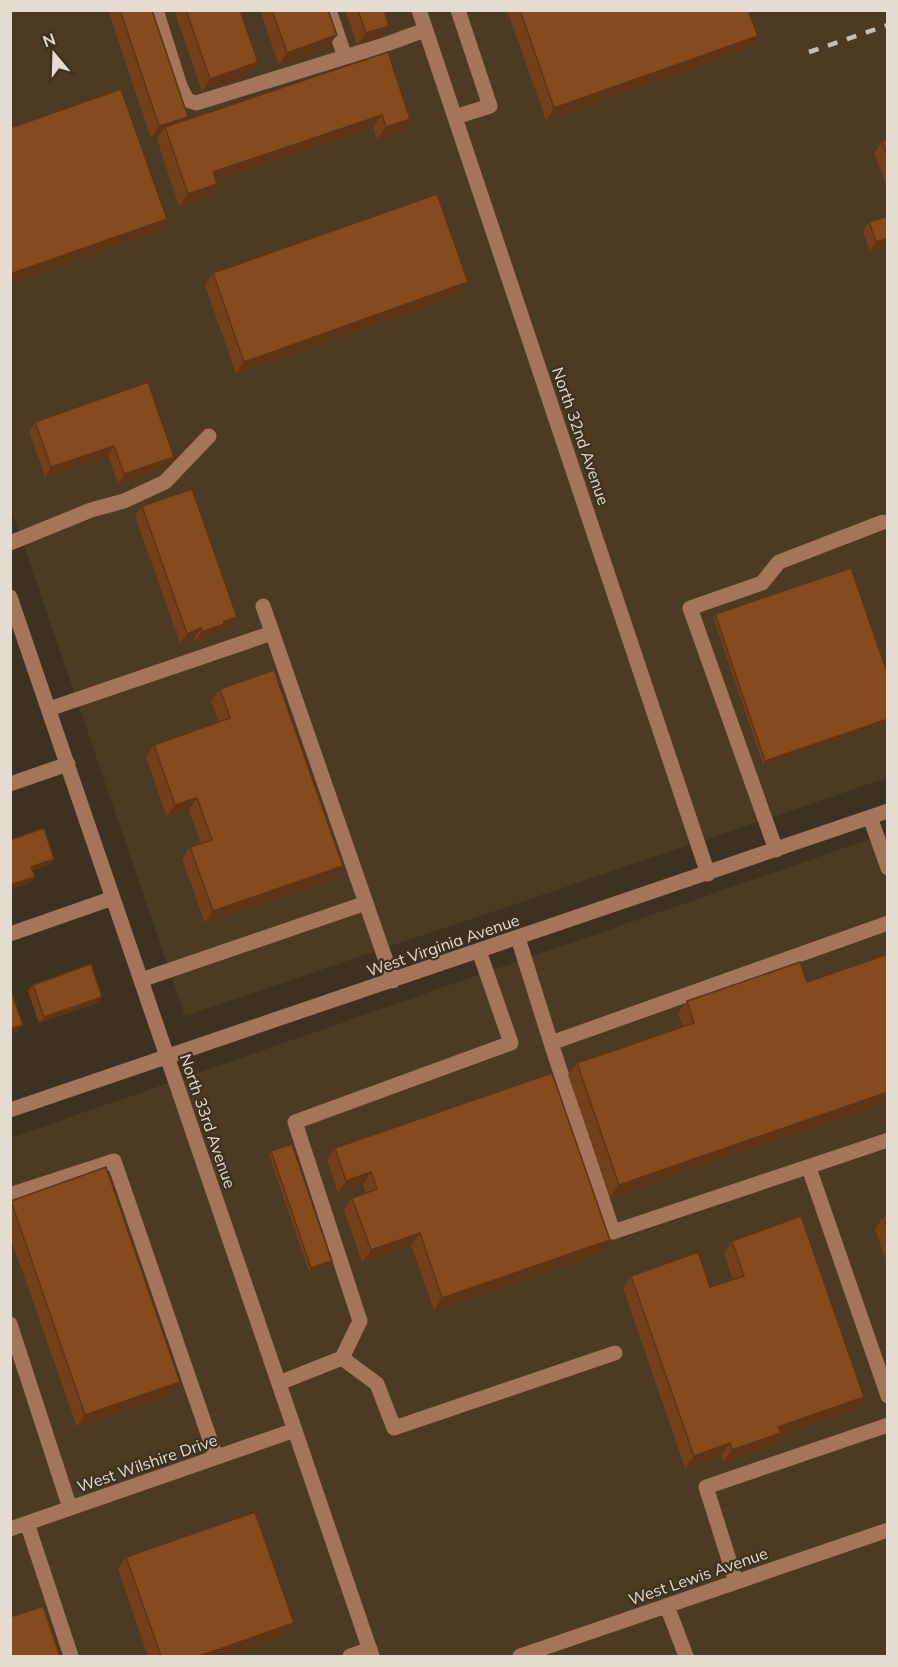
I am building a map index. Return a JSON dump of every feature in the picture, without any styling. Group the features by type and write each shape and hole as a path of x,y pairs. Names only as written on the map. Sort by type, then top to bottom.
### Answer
{"street":[{"path":"156,10 180,86 187,100 196,104 425,30"},
{"path":"329,10 345,57"},
{"name":"North 32nd Avenue","path":"419,10 708,874"},
{"path":"455,117 490,106 458,10"},
{"path":"10,543 91,510 124,501 165,482 209,436"},
{"path":"776,850 690,608 762,583 779,562 883,522"},
{"name":"North 33rd Avenue","path":"10,597 15,624 49,709 371,1653"},
{"path":"262,606 393,981"},
{"path":"49,709 272,633"},
{"path":"10,784 68,764"},
{"name":"West Virginia Avenue","path":"10,1110 888,811"},
{"path":"870,818 888,868"},
{"path":"10,934 113,898"},
{"path":"141,980 366,903"},
{"path":"551,1043 888,923"},
{"path":"518,938 613,1232 888,1140"},
{"path":"279,1383 342,1358 360,1321 295,1122 511,1044 478,951"},
{"path":"10,1196 114,1161 216,1457"},
{"path":"809,1168 888,1396"},
{"path":"10,1324 70,1508"},
{"path":"342,1358 377,1384 394,1428 615,1353"},
{"path":"736,1582 706,1487 888,1425"},
{"name":"West Wilshire Drive","path":"10,1529 295,1430"},
{"path":"27,1523 70,1656"},
{"name":"West Lewis Avenue","path":"520,1656 888,1530"},
{"path":"667,1606 686,1656"},
{"path":"350,1656 371,1653"}],"shaded area":[{"path":"10,11 887,11 887,778 185,1016 11,508"},
{"path":"887,833 887,1656 11,1656 10,1138"}],"building":[{"path":"120,10 152,10 188,117 159,126"},
{"path":"186,10 240,10 258,62 210,79"},
{"path":"272,10 328,10 337,35 287,53"},
{"path":"358,10 384,10 389,26 366,33"},
{"path":"520,10 748,10 758,36 554,108"},
{"path":"388,52 410,119 386,127 382,115 213,172 217,184 188,194 165,127"},
{"path":"121,89 167,219 10,274 10,128"},
{"path":"888,139 888,155 882,141"},
{"path":"437,194 468,282 244,362 213,273"},
{"path":"888,216 888,238 876,242 869,222"},
{"path":"148,382 174,457 124,474 114,446 51,467 35,422"},
{"path":"192,489 237,617 202,632 201,628 187,634 142,506"},
{"path":"851,568 888,675 888,719 765,761 715,614"},
{"path":"274,670 343,866 213,911 190,847 212,840 197,798 175,805 154,745 230,718 220,689"},
{"path":"44,828 54,859 31,867 35,877 10,885 10,840"},
{"path":"888,954 888,1092 619,1185 577,1063 694,1023 687,1001 800,962 807,982"},
{"path":"91,964 102,997 44,1017 33,985"},
{"path":"10,988 23,1025 10,1029"},
{"path":"552,1073 610,1240 442,1298 420,1233 371,1250 352,1198 377,1189 371,1172 346,1181 335,1148"},
{"path":"292,1144 332,1261 311,1268 271,1151"},
{"path":"106,1167 180,1382 85,1415 11,1201"},
{"path":"801,1216 864,1397 778,1427 781,1433 732,1450 730,1443 694,1456 631,1276 698,1252 710,1287 744,1276 732,1241"},
{"path":"888,1216 888,1230 883,1217"},
{"path":"255,1512 294,1623 199,1656 161,1656 126,1557"},
{"path":"43,1606 60,1656 10,1656 10,1617"}],"railway":[{"path":"809,52 888,25"}]}
